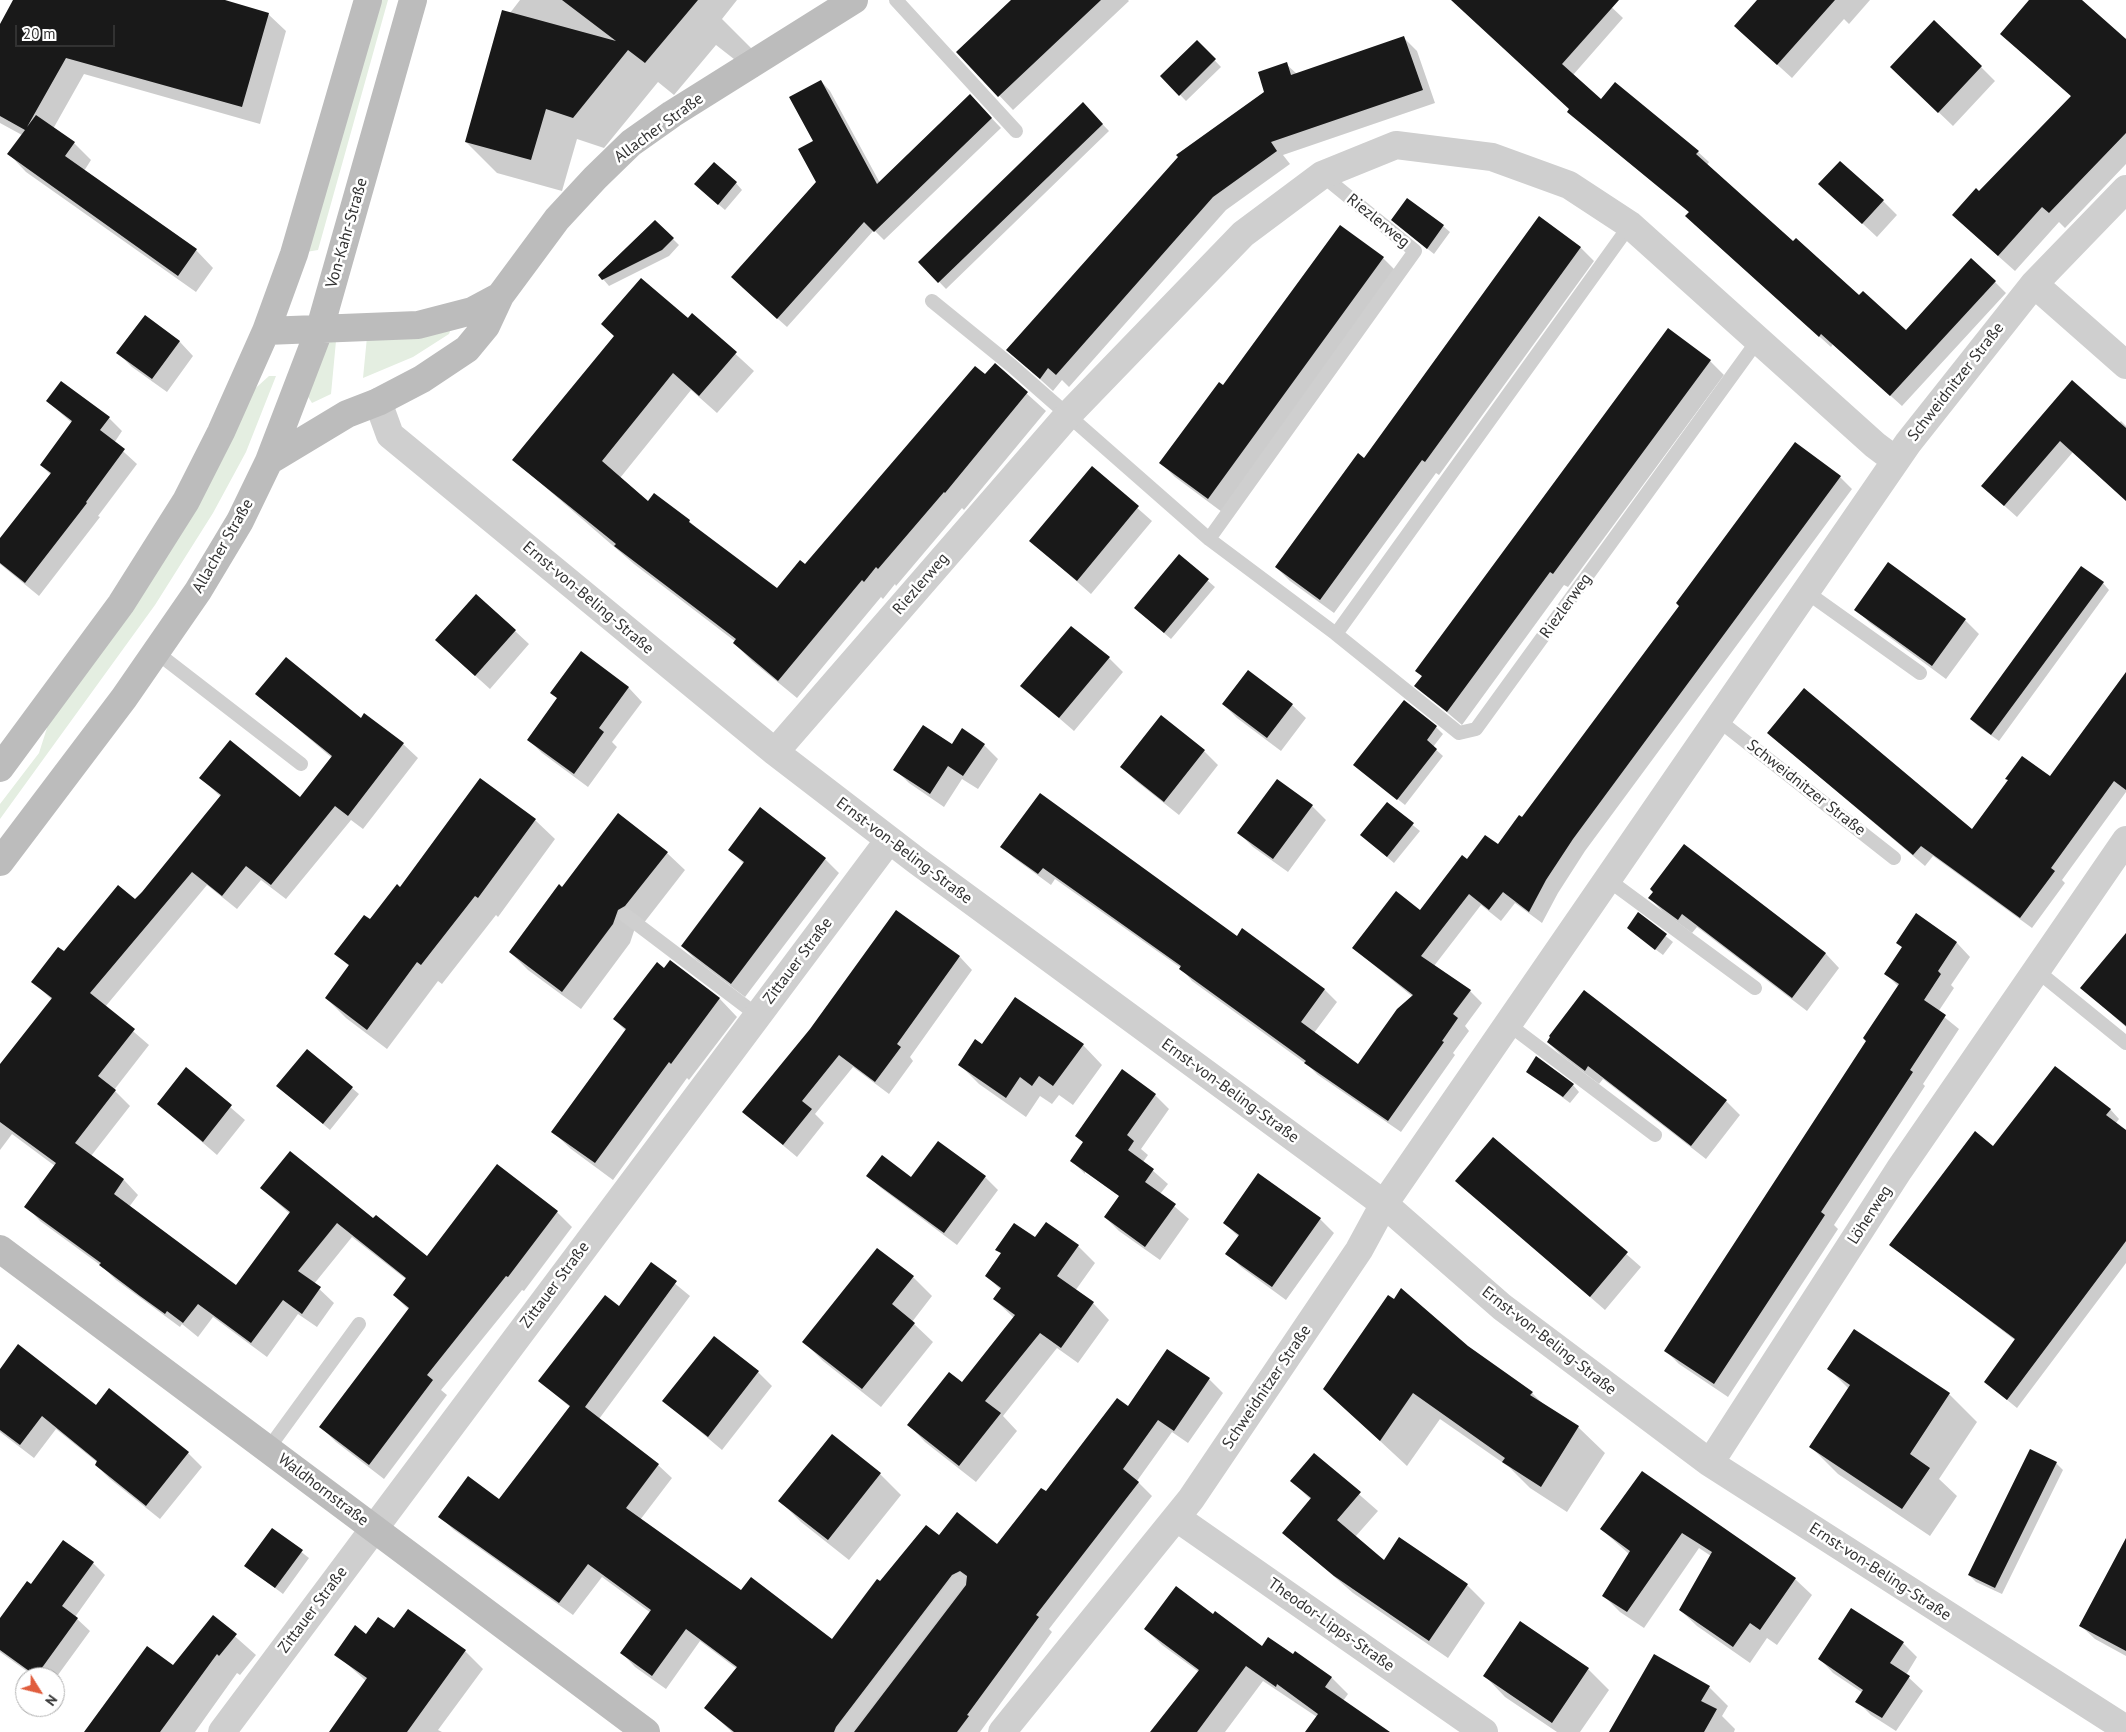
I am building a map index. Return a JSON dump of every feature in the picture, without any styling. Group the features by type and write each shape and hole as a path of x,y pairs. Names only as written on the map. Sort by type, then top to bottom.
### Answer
{"main road":[{"path":"0,768 121,604 186,501 221,432 266,330 310,204 368,0"},
{"name":"Von-Kahr-Straße","path":"269,461 320,328 413,0"},
{"name":"Allacher Straße","path":"0,862 156,652 198,591 240,521 269,461 347,414 378,402 422,379 467,349 486,326 500,296 557,219 597,175 631,143 672,114 854,0"},
{"name":"Allacher Straße","path":"266,330 418,325 472,311 500,296"},
{"name":"Waldhornstraße","path":"0,1249 646,1732"}],"street":[{"name":"Riezlerweg","path":"775,752 1067,416 1242,234 1322,175 1396,145 1492,157 1569,185 1630,225 1875,446 1895,460"},
{"name":"Schweidnitzer Straße","path":"1002,1732 1177,1518 1359,1250 1384,1204 1895,460 2034,284 2126,189"},
{"path":"2034,284 2126,365"},
{"name":"Ernst-von-Beling-Straße","path":"378,402 390,434 775,752 889,840 1384,1204 1502,1307 1710,1463 2126,1729"},
{"name":"Zittauer Straße","path":"222,1732 889,840"},
{"name":"Löherweg","path":"1710,1463 1904,1163 2126,840"},
{"name":"Theodor-Lipps-Straße","path":"1177,1518 1484,1732"}],"lane":[{"path":"896,0 1016,131"},
{"name":"Riezlerweg","path":"1209,539 1415,251 1322,175"},
{"path":"1336,634 1630,225"},
{"path":"932,301 1012,366 1067,416"},
{"name":"Riezlerweg","path":"1067,416 1209,539 1336,634 1459,733 1476,729 1758,340"},
{"path":"1805,590 1920,673"},
{"path":"156,652 300,764"},
{"name":"Schweidnitzer Straße","path":"1717,718 1894,858"},
{"path":"1607,878 1755,988"},
{"path":"625,915 757,1015"},
{"path":"2036,970 2126,1043"},
{"path":"1508,1024 1655,1135"},
{"path":"268,1449 359,1324"},
{"path":"843,1732 959,1580"}],"shaded area":[{"path":"378,0 388,0 318,250 306,252"},
{"path":"451,329 449,334 413,357 363,378 367,337"},
{"path":"336,341 331,394 312,403 307,395 329,342"},
{"path":"269,376 276,376 246,452 213,513 155,605 0,819 0,804 39,753 53,709 249,394"}],"building":[{"path":"13,0 225,0 269,13 242,107 66,58 27,127 36,115 75,142 65,156 197,249 178,276 7,154 25,130 0,116 0,24"},
{"path":"562,0 698,0 645,63 628,50 573,118 546,109 531,160 465,142 502,10 616,41"},
{"path":"1011,0 1101,0 998,97 956,52"},
{"path":"1451,0 1619,0 1562,64 1601,99 1615,82 1699,151 1696,154 1793,241 1796,238 1859,295 1863,291 1906,330 1971,258 1996,281 1890,396 1821,334 1819,337 1685,216 1689,212 1567,112 1569,109"},
{"path":"1757,0 1835,0 1777,65 1734,26"},
{"path":"2029,0 2082,0 2126,39 2126,133 2049,213 2042,207 1998,256 1952,215 1976,188 1979,191 2071,96 2000,34"},
{"path":"1934,20 1982,66 1938,113 1890,67"},
{"path":"1404,36 1423,90 1271,142 1277,151 1213,197 1056,375 1048,368 1040,379 1006,350 1178,157 1176,155 1264,92 1258,72 1287,62 1291,75"},
{"path":"1197,40 1216,59 1179,96 1160,76"},
{"path":"821,80 877,184 970,94 992,118 874,232 864,222 777,319 731,277 816,182 798,149 813,141 789,97"},
{"path":"1083,102 1103,124 938,283 918,262"},
{"path":"1840,161 1884,200 1862,224 1818,184"},
{"path":"714,162 737,182 718,205 694,184"},
{"path":"1407,198 1444,225 1427,249 1391,220"},
{"path":"1539,216 1581,247 1425,462 1422,460 1320,600 1275,567 1358,453 1364,458"},
{"path":"655,220 674,238 662,250 602,280 598,275"},
{"path":"1340,225 1384,257 1208,499 1159,463 1219,382 1223,385"},
{"path":"641,278 688,318 692,313 737,352 699,396 673,373 602,461 648,501 654,493 690,520 689,522 777,588 800,560 805,564 975,366 985,374 995,363 1028,392 945,493 878,569 876,567 864,582 862,580 778,681 733,643 736,639 614,546 616,544 512,460 614,336 601,324"},
{"path":"145,315 180,341 152,379 116,353"},
{"path":"1668,328 1711,360 1553,574 1550,572 1447,712 1414,686 1422,676 1415,671"},
{"path":"2072,380 2126,428 2126,501 2060,441 2004,506 1981,486"},
{"path":"61,381 110,417 100,430 125,449 87,503 25,583 0,563 0,538 51,473 40,465 72,421 46,401"},
{"path":"1795,442 1841,476 1573,839 1546,880 1529,912 1503,892 1489,910 1469,894 1421,956 1471,990 1453,1014 1458,1018 1442,1041 1444,1042 1388,1121 1304,1063 1306,1061 1179,969 1181,966 1043,868 1038,874 1000,847 1040,793 1237,936 1242,928 1325,989 1301,1022 1358,1064 1397,1009 1413,995 1352,948 1396,891 1420,910 1462,855 1467,859 1485,835 1498,844 1519,815 1522,817 1679,606 1676,603"},
{"path":"1092,466 1139,506 1077,581 1029,541"},
{"path":"1179,554 1209,579 1164,633 1134,608"},
{"path":"1888,562 1966,619 1932,666 1854,610"},
{"path":"2081,566 2104,582 1991,735 1970,719"},
{"path":"476,594 516,630 475,676 435,640"},
{"path":"1071,626 1110,657 1059,718 1020,686"},
{"path":"581,651 629,687 599,728 604,732 574,774 527,740 557,698 550,693"},
{"path":"286,657 361,718 364,713 404,743 348,816 335,806 271,885 246,866 222,896 192,872 90,993 135,1029 98,1076 116,1090 75,1143 124,1179 114,1194 236,1285 290,1212 260,1188 290,1151 373,1218 376,1215 427,1256 497,1164 558,1211 508,1277 506,1276 427,1375 433,1380 369,1465 319,1427 409,1308 393,1295 406,1278 337,1223 298,1271 321,1287 302,1314 283,1300 251,1343 198,1304 183,1323 167,1311 165,1314 140,1296 99,1265 101,1263 24,1207 56,1163 0,1122 0,1064 52,998 31,982 58,947 64,951 118,885 135,899 142,892 221,795 199,778 230,740 300,797 332,756 255,694"},
{"path":"1248,670 1293,704 1267,738 1222,704"},
{"path":"2126,672 2126,790 2114,781 2051,868 2055,871 2020,918 1921,846 1913,855 1767,733 1804,688 1972,829 2008,780 2005,779 2022,756 2050,776"},
{"path":"1404,700 1437,726 1427,740 1437,749 1397,800 1353,765"},
{"path":"1161,715 1205,750 1164,802 1120,767"},
{"path":"923,725 952,744 962,728 985,744 963,776 948,766 930,794 893,770"},
{"path":"480,778 536,819 478,898 475,896 421,965 417,962 367,1030 325,998 349,965 334,954 364,915 370,919 397,884 400,887"},
{"path":"1277,779 1313,805 1273,859 1237,833"},
{"path":"1387,802 1414,823 1387,857 1360,835"},
{"path":"760,807 826,858 731,984 681,946 744,862 728,850"},
{"path":"618,813 668,852 625,906 618,910 613,924 562,992 509,952 559,884 562,887"},
{"path":"1684,844 1826,953 1792,998 1682,914 1678,920 1648,898 1653,892 1650,889"},
{"path":"896,910 960,956 897,1044 901,1047 875,1082 839,1055 802,1101 812,1109 783,1145 742,1112 810,1029"},
{"path":"1638,912 1667,934 1655,950 1627,928"},
{"path":"1916,913 1957,942 1938,971 1941,974 1924,1000 1946,1015 1910,1070 1913,1072 1821,1212 1825,1215 1714,1384 1664,1351 1866,1041 1863,1038 1899,984 1884,974 1902,947 1896,943"},
{"path":"2126,933 2126,1026 2080,988"},
{"path":"670,960 720,998 671,1064 669,1062 595,1163 551,1132 626,1029 613,1019 657,962 664,968"},
{"path":"1584,990 1727,1100 1691,1146 1588,1066 1585,1071 1547,1042 1549,1036"},
{"path":"1015,997 1084,1044 1053,1086 1039,1076 1032,1086 1020,1077 1006,1098 958,1065 975,1039 982,1044"},
{"path":"307,1049 353,1087 323,1124 276,1086"},
{"path":"1536,1056 1574,1084 1563,1097 1526,1072"},
{"path":"2055,1066 2111,1109 2106,1115 2126,1130 2126,1241 2007,1400 1984,1382 2015,1339 1889,1245 1975,1131 1993,1146"},
{"path":"186,1067 232,1105 203,1142 157,1104"},
{"path":"1122,1069 1156,1094 1127,1135 1134,1141 1128,1150 1154,1169 1145,1182 1176,1204 1145,1247 1104,1217 1119,1196 1070,1161 1083,1142 1075,1136"},
{"path":"1493,1137 1628,1252 1590,1297 1455,1181"},
{"path":"938,1141 986,1176 944,1233 866,1176 882,1155 911,1177"},
{"path":"1258,1173 1321,1218 1272,1287 1225,1254 1239,1235 1223,1223"},
{"path":"1046,1222 1079,1245 1057,1276 1094,1302 1061,1348 1040,1333 985,1401 1001,1413 959,1466 907,1425 949,1372 962,1382 1015,1315 993,1299 1001,1288 985,1276 1001,1253 995,1250 1014,1223 1035,1237"},
{"path":"877,1248 914,1276 892,1304 915,1323 862,1389 802,1342"},
{"path":"651,1262 677,1281 585,1407 659,1464 626,1508 741,1590 751,1577 832,1639 877,1579 880,1581 926,1525 939,1535 957,1512 997,1544 1041,1488 1046,1491 1117,1398 1128,1406 1167,1349 1210,1378 1174,1431 1158,1420 1123,1469 1139,1482 1036,1615 1039,1617 967,1715 969,1716 957,1732 854,1732 966,1585 967,1576 960,1571 952,1575 834,1732 734,1732 704,1708 737,1667 686,1629 652,1676 620,1653 651,1610 588,1564 559,1603 438,1517 468,1476 499,1499 570,1406 538,1381 605,1295 619,1306"},
{"path":"1401,1288 1468,1346 1533,1392 1530,1395 1579,1426 1541,1487 1502,1462 1505,1458 1413,1393 1380,1441 1323,1389 1388,1295 1394,1299"},
{"path":"1854,1329 1950,1393 1910,1454 1930,1468 1902,1509 1809,1447 1850,1385 1827,1369"},
{"path":"714,1336 759,1371 708,1437 662,1401"},
{"path":"18,1344 96,1405 109,1388 189,1452 146,1506 95,1465 97,1461 42,1416 20,1445 0,1430 0,1369"},
{"path":"832,1434 881,1473 828,1540 778,1501"},
{"path":"2030,1449 2057,1462 1995,1588 1968,1575"},
{"path":"1314,1453 1361,1492 1337,1520 1384,1560 1399,1537 1468,1584 1429,1641 1334,1576 1282,1533 1311,1498 1290,1481"},
{"path":"1642,1471 1796,1578 1760,1630 1750,1623 1733,1647 1679,1610 1712,1552 1682,1533 1627,1612 1602,1596 1630,1551 1600,1529"},
{"path":"272,1528 303,1550 275,1588 244,1566"},
{"path":"2126,1538 2126,1651 2079,1626"},
{"path":"63,1540 94,1562 62,1606 78,1618 43,1667 24,1667 0,1650 0,1618 27,1581 31,1584"},
{"path":"1176,1586 1213,1614 1215,1611 1262,1646 1268,1637 1293,1654 1295,1651 1332,1677 1325,1687 1390,1732 1305,1732 1318,1714 1277,1684 1276,1687 1246,1666 1197,1732 1150,1732 1199,1670 1144,1629"},
{"path":"1851,1608 1904,1642 1890,1663 1910,1676 1882,1718 1855,1702 1863,1690 1818,1659"},
{"path":"408,1609 466,1650 407,1732 329,1732 367,1678 334,1655 355,1625 366,1634 378,1617 394,1628"},
{"path":"213,1615 237,1634 219,1656 217,1654 160,1732 84,1732 147,1646 173,1665"},
{"path":"1520,1621 1589,1668 1552,1723 1483,1676"},
{"path":"1654,1654 1710,1686 1701,1701 1717,1709 1704,1732 1609,1732"}]}
